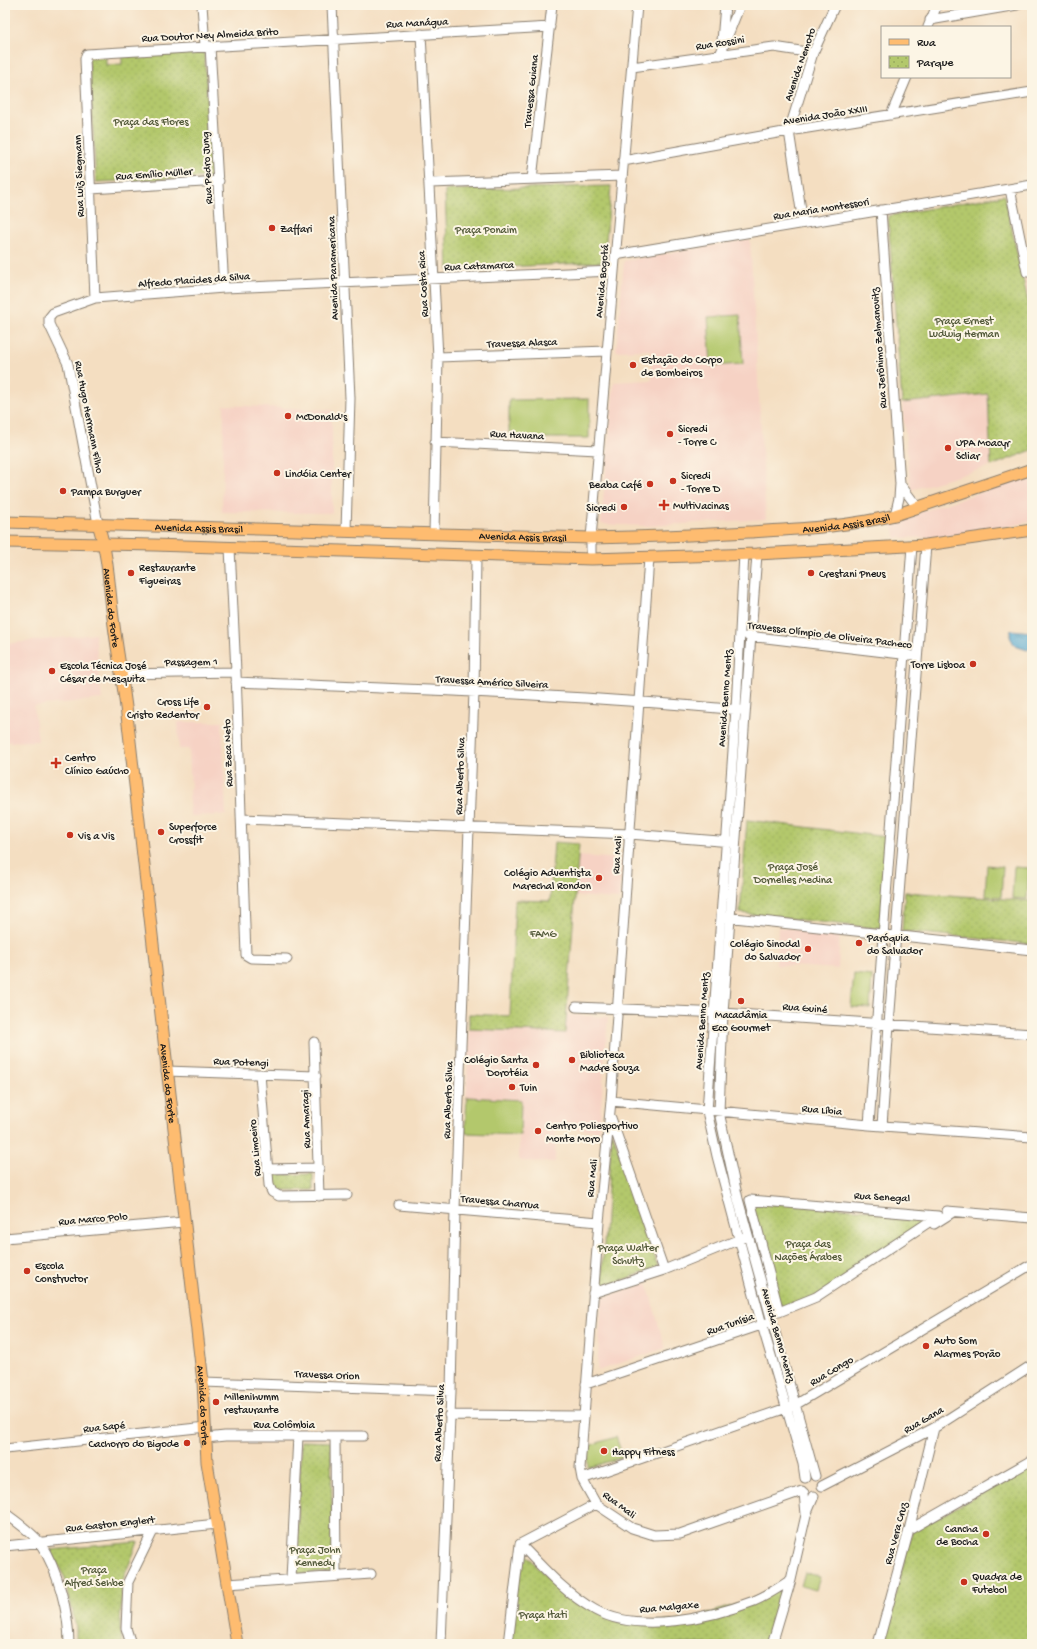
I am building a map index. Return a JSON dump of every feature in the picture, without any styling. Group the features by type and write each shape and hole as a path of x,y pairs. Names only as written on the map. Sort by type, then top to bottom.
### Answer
{"main road":[{"name":"Avenida Assis Brasil","path":"5,522 591,538 663,537 838,526 895,515 1032,469"},
{"name":"Avenida do Forte","path":"98,524 104,545 115,634 122,674 202,1382 207,1462 237,1644"},
{"name":"Avenida Assis Brasil","path":"5,542 591,559 757,554 912,546 969,540 1032,530"}],"street":[{"name":"Rua Pedro Jung","path":"202,5 208,46 224,288"},
{"name":"Avenida Panamericana","path":"332,5 350,398 346,531"},
{"name":"Travessa Guiana","path":"532,179 552,5"},
{"name":"Avenida Bogotá","path":"591,559 591,538 598,450 637,5"},
{"path":"721,51 725,5"},
{"path":"721,51 740,5"},
{"name":"Avenida Nemoto","path":"789,131 813,53 835,5"},
{"path":"929,24 937,5"},
{"path":"929,24 1017,5"},
{"name":"Rua Manágua","path":"334,39 550,27"},
{"name":"Rua Costa Rica","path":"421,34 438,357 434,533"},
{"name":"Rua Doutor Ney Almeida Brito","path":"87,54 334,39"},
{"name":"Rua Rossini","path":"632,67 721,51 774,47 813,53"},
{"name":"Rua Luiz Siegmann","path":"87,54 85,59 95,298"},
{"path":"891,115 907,78"},
{"name":"Avenida João XXIII","path":"623,161 789,131 1032,92"},
{"path":"789,131 803,223"},
{"path":"430,183 622,176"},
{"name":"Rua Emílio Müller","path":"91,189 218,181"},
{"name":"Rua Maria Montessori","path":"615,255 1032,185"},
{"path":"1010,189 1030,272"},
{"name":"Rua Jerônimo Zelmanovitz","path":"881,210 900,484 899,498 895,515"},
{"name":"Rua Catamarca","path":"345,282 613,271"},
{"name":"Alfredo Placides da Silva","path":"49,318 53,313 95,298 224,288 345,282"},
{"name":"Rua Hugo Herrmann Filho","path":"49,318 49,324 68,364 98,524"},
{"name":"Travessa Alasca","path":"438,357 607,351"},
{"name":"Rua Havana","path":"435,442 598,450"},
{"path":"900,484 918,508"},
{"path":"882,1126 926,545"},
{"path":"869,1125 912,546"},
{"name":"Rua Zeca Neto","path":"230,548 247,956 251,958 287,959"},
{"name":"Avenida Benno Mentz","path":"734,1200 719,1112 718,1013 721,917 728,879 731,842 730,795 744,554"},
{"name":"Avenida Benno Mentz","path":"731,842 740,796 757,554"},
{"name":"Rua Alberto Silva","path":"441,1644 449,1415 452,1390 455,1209 474,692 476,556"},
{"name":"Rua Mali","path":"650,558 610,1115 599,1222 583,1416 580,1457 582,1479 596,1504 632,1528 654,1535 680,1534 803,1492"},
{"path":"909,599 922,600"},
{"name":"Travessa Olímpio de Oliveira Pacheco","path":"740,635 918,656"},
{"name":"Passagem 1","path":"122,674 236,672"},
{"name":"Travessa Américo Silveira","path":"236,682 640,701 746,710"},
{"path":"894,794 907,795"},
{"path":"730,795 740,796"},
{"path":"242,819 630,834 731,842"},
{"name":"Avenida Benno Mentz","path":"728,879 730,918 707,1110 744,1238 762,1325 815,1476"},
{"path":"721,917 896,937 1032,950"},
{"name":"Rua Guiné","path":"576,1007 718,1013 1032,1034"},
{"name":"Rua Amaragi","path":"314,1042 319,1196"},
{"name":"Rua Potengi","path":"166,1070 316,1076"},
{"name":"Rua Limoeiro","path":"260,1074 267,1169 269,1185 272,1192 279,1196 347,1195"},
{"name":"Rua Líbia","path":"611,1101 869,1125 1032,1136"},
{"path":"610,1115 664,1270"},
{"path":"267,1169 319,1168"},
{"name":"Rua Senegal","path":"734,1200 953,1212 1032,1218"},
{"path":"750,1200 938,1216 816,1297 779,1312 750,1200"},
{"name":"Travessa Charrua","path":"399,1205 599,1222"},
{"name":"Rua Tunísia","path":"586,1384 762,1325 818,1300 953,1212"},
{"name":"Rua Marco Polo","path":"5,1238 184,1222"},
{"path":"593,1293 664,1270 744,1238"},
{"name":"Avenida Benno Mentz","path":"744,1238 772,1321 805,1478"},
{"name":"Rua Congo","path":"582,1479 791,1406 1032,1264"},
{"name":"Rua Gana","path":"822,1486 934,1428 1032,1365"},
{"name":"Travessa Orion","path":"202,1382 452,1390"},
{"path":"449,1415 583,1416"},
{"name":"Rua Vera Cruz","path":"878,1644 909,1530 934,1428"},
{"name":"Rua Colômbia","path":"206,1432 225,1436 363,1436"},
{"name":"Rua Sapé","path":"5,1449 206,1432"},
{"path":"291,1579 298,1436"},
{"path":"335,1436 336,1575"},
{"path":"909,1530 1032,1460"},
{"path":"772,1644 791,1580 806,1515 814,1496 820,1493 822,1486 820,1480 815,1476 805,1478 801,1484 806,1515"},
{"path":"803,1492 814,1496"},
{"path":"508,1644 520,1544 596,1504"},
{"path":"5,1513 40,1543 57,1579 69,1628 69,1644"},
{"name":"Rua Gaston Englert","path":"5,1546 217,1524"},
{"path":"131,1644 126,1628 128,1582 153,1531"},
{"name":"Rua Malgaxe","path":"520,1544 555,1582 574,1597 597,1611 620,1619 645,1623 686,1619 731,1609 756,1600 791,1580"},
{"path":"227,1584 336,1575 371,1574"}],"shaded area":[{"path":"750,239 766,519 647,526 601,524 614,382 652,380 651,350 616,351 624,261"},
{"path":"1032,276 1032,319 1024,277"},
{"path":"988,394 991,466 911,490 902,403"},
{"name":"Lindóia Center","path":"224,405 332,410 332,513 222,512"},
{"path":"1032,476 1032,521 1012,526 940,537 895,538 894,530 890,522"},
{"name":"Escola Técnica José César de Mesquita","path":"95,634 102,699 34,706 38,741 5,742 5,644"},
{"path":"178,722 222,722 226,815 190,816 189,788 191,788 189,749 179,749"},
{"name":"Colégio Adventista Marechal Rondon","path":"578,856 622,859 619,899 575,896"},
{"name":"Colégio Sinodal do Salvador","path":"778,927 840,933 838,969 776,965"},
{"name":"Colégio Santa Dorotéia","path":"566,1015 608,1017 599,1131 556,1127 555,1162 519,1161 519,1135 465,1133 469,1029 565,1033"},
{"path":"647,1283 665,1348 597,1371 602,1298"}],"green space":[{"name":"Praça das Flores","path":"204,52 213,177 96,182 89,58 106,57 106,65 122,64 122,56"},
{"name":"Praça Ponaim","path":"611,186 604,262 448,270 445,190"},
{"name":"Praça Ernest Ludwig Herman","path":"1004,195 1032,319 1032,450 991,466 988,394 902,403 888,216"},
{"path":"740,315 743,364 711,366 708,317"},
{"path":"589,399 589,438 509,438 509,400"},
{"name":"Praça José Dornelles Medina","path":"747,820 887,837 882,929 740,913"},
{"name":"FAMG","path":"554,842 579,844 565,1033 469,1029 469,1014 510,1016 515,900 550,901"},
{"path":"987,865 1003,867 1001,897 985,896"},
{"path":"1014,867 1029,868 1027,899 1012,898"},
{"path":"905,892 1032,901 1032,944 902,931"},
{"path":"854,974 872,976 870,1008 851,1007"},
{"path":"467,1097 521,1100 520,1135 465,1133"},
{"name":"Praça Walter Schultz","path":"612,1131 658,1267 601,1288"},
{"path":"313,1174 313,1190 279,1190 272,1184 270,1175"},
{"name":"Praça das Nações Árabes","path":"750,1200 938,1216 816,1297 779,1312"},
{"name":"Happy Fitness","path":"616,1437 623,1457 588,1468 588,1446"},
{"name":"Praça John Kennedy","path":"301,1441 331,1442 333,1572 296,1574"},
{"path":"1032,1465 1032,1644 882,1644 912,1532"},
{"name":"Praça Alfred Sehbe","path":"138,1542 122,1582 120,1629 123,1644 76,1644 76,1627 65,1578 50,1550"},
{"name":"Praça Itati","path":"521,1548 552,1583 573,1600 619,1622 686,1621 783,1589 767,1644 509,1644"},
{"path":"805,1572 820,1577 816,1590 801,1586"}],"water":[{"path":"1011,630 1032,632 1032,648 1027,650 1015,646 1010,637"}],"place":[{"name":"Zaffari","path":"272,228"},
{"name":"Estação do Corpo de Bombeiros","path":"633,365"},
{"name":"McDonald's","path":"288,416"},
{"name":"Sicredi - Torre C","path":"670,434"},
{"name":"UPA Moacyr Scliar","path":"948,448"},
{"name":"Lindóia Center","path":"277,473"},
{"name":"Sicredi - Torre D","path":"673,481"},
{"name":"Beaba Café","path":"650,484"},
{"name":"Pampa Burguer","path":"63,491"},
{"name":"MultiVacinas","path":"664,505"},
{"name":"Sicredi","path":"624,507"},
{"name":"Restaurante Figueiras","path":"131,573"},
{"name":"Crestani Pneus","path":"811,573"},
{"name":"Torre Lisboa","path":"973,664"},
{"name":"Escola Técnica José César de Mesquita","path":"52,671"},
{"name":"Cross Life Cristo Redentor","path":"207,707"},
{"name":"Centro Clínico Gaúcho","path":"56,763"},
{"name":"Superforce Crossfit","path":"161,832"},
{"name":"Vis a Vis","path":"70,835"},
{"name":"Colégio Adventista Marechal Rondon","path":"599,878"},
{"name":"Paróquia do Salvador","path":"859,943"},
{"name":"Colégio Sinodal do Salvador","path":"808,949"},
{"name":"Macadâmia Eco Gourmet","path":"741,1001"},
{"name":"Biblioteca Madre Souza","path":"572,1060"},
{"name":"Colégio Santa Dorotéia","path":"536,1065"},
{"name":"Tuin","path":"512,1087"},
{"name":"Centro Poliesportivo Monte Moro","path":"538,1131"},
{"name":"Escola Constructor","path":"27,1271"},
{"name":"Auto Som Alarmes Porão","path":"926,1346"},
{"name":"Millenihumm restaurante","path":"216,1402"},
{"name":"Cachorro do Bigode","path":"187,1443"},
{"name":"Happy Fitness","path":"604,1451"},
{"name":"Cancha de Bocha","path":"986,1534"},
{"name":"Quadra de Futebol","path":"964,1582"}]}
